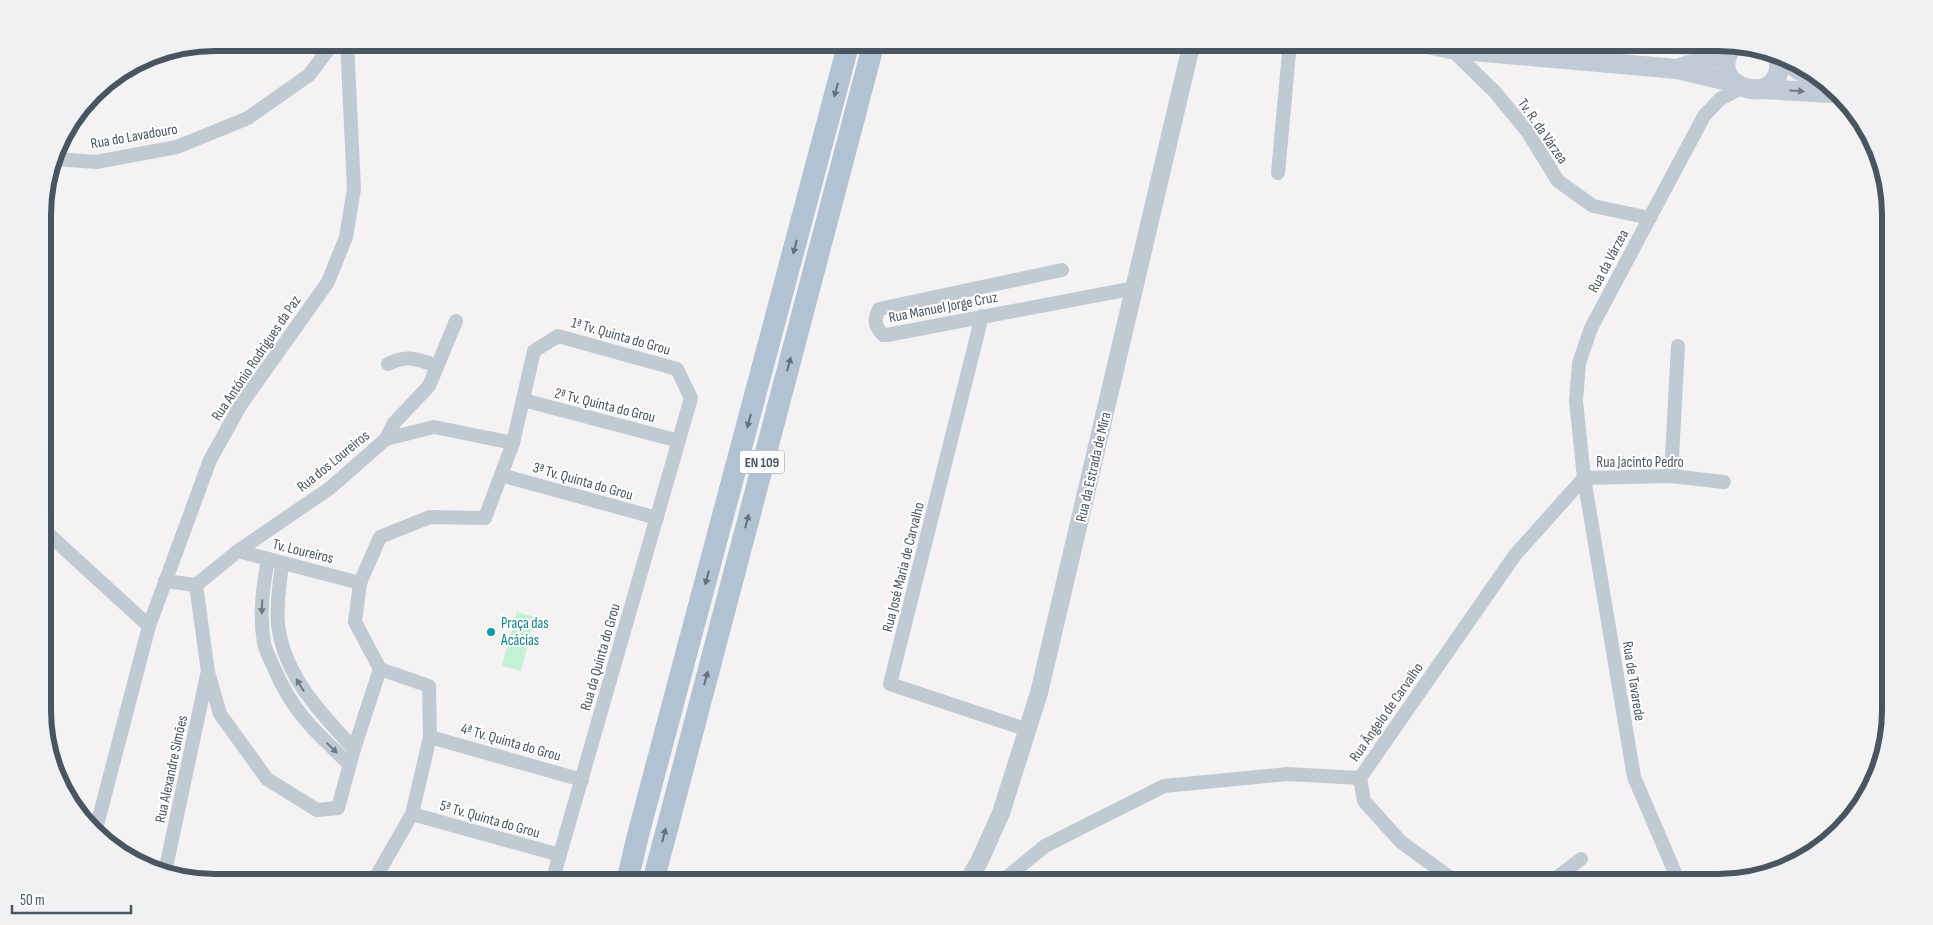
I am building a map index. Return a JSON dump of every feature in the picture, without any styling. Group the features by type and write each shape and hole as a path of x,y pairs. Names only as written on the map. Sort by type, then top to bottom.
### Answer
{"main road":[{"name":"EN 109","path":"629,874 846,51"},
{"name":"EN 109","path":"654,874 872,51"},
{"path":"1474,51 1678,69 1751,91 1761,89 1826,93"},
{"path":"1678,69 1724,52"},
{"path":"1730,52 1726,67 1736,85"},
{"path":"1761,89 1770,84 1777,76 1780,64"},
{"path":"623,874 638,835"}],"street":[{"name":"Rua do Lavadouro","path":"62,159 96,162 177,148 248,118 309,75 327,51"},
{"name":"Rua António Rodrigues da Paz","path":"97,824 149,626 210,460 240,406 328,282 346,237 354,189 347,51"},
{"name":"Rua da Estrada de Mira","path":"972,873 1000,813 1042,684 1190,51"},
{"path":"1278,173 1289,51"},
{"name":"Tv. R. da Várzea","path":"1453,51 1495,92 1527,131 1558,181 1593,206 1650,218"},
{"name":"Rua da Várzea","path":"1584,478 1576,401 1580,363 1591,328 1704,116 1736,85"},
{"name":"Rua Manuel Jorge Cruz","path":"1062,270 879,309 874,318 877,328 882,334 887,335 1135,288"},
{"name":"Rua José Maria de Carvalho","path":"982,316 890,684 1028,730"},
{"path":"386,439 394,423 429,386 456,321"},
{"name":"1ª Tv. Quinta do Grou","path":"360,583 380,537 430,518 485,518 513,443 534,351 558,336 677,369 691,398 680,440"},
{"path":"1671,476 1678,346"},
{"path":"388,364 398,358 408,358 436,366"},
{"name":"2ª Tv. Quinta do Grou","path":"523,400 680,440"},
{"name":"Rua dos Loureiros","path":"196,585 238,552 330,488 386,439 434,427 513,443"},
{"name":"Rua da Quinta do Grou","path":"554,874 680,440"},
{"name":"3ª Tv. Quinta do Grou","path":"501,475 657,518"},
{"name":"Rua Jacinto Pedro","path":"1584,478 1671,476 1724,482"},
{"name":"Rua Ângelo de Carvalho","path":"1011,873 1045,846 1164,786 1288,774 1360,778 1515,555 1584,478"},
{"name":"Rua de Tavarede","path":"1584,478 1634,777 1675,873"},
{"path":"51,537 149,626"},
{"name":"Tv. Loureiros","path":"238,552 360,583"},
{"path":"268,559 263,592 262,623 264,646 294,708 349,764"},
{"path":"282,563 278,590 278,622 282,645 290,668 301,687 354,749"},
{"path":"165,581 196,585 208,672 220,714 267,779 316,810 338,808 349,764 380,669"},
{"path":"360,583 355,622 380,669 429,686 430,736 412,814 378,874"},
{"name":"Rua Alexandre Simões","path":"166,866 208,672"},
{"name":"4ª Tv. Quinta do Grou","path":"430,736 582,780"},
{"path":"1360,778 1364,801 1401,842 1444,873"},
{"name":"5ª Tv. Quinta do Grou","path":"412,814 560,855"},
{"path":"1563,873 1581,859"}],"shaded area":[{"path":"1636,51 1697,51 1685,55"}],"green space":[{"path":"517,612 535,617 521,671 502,666"}],"place":[{"name":"Praça das Acácias","path":"491,632"}]}
